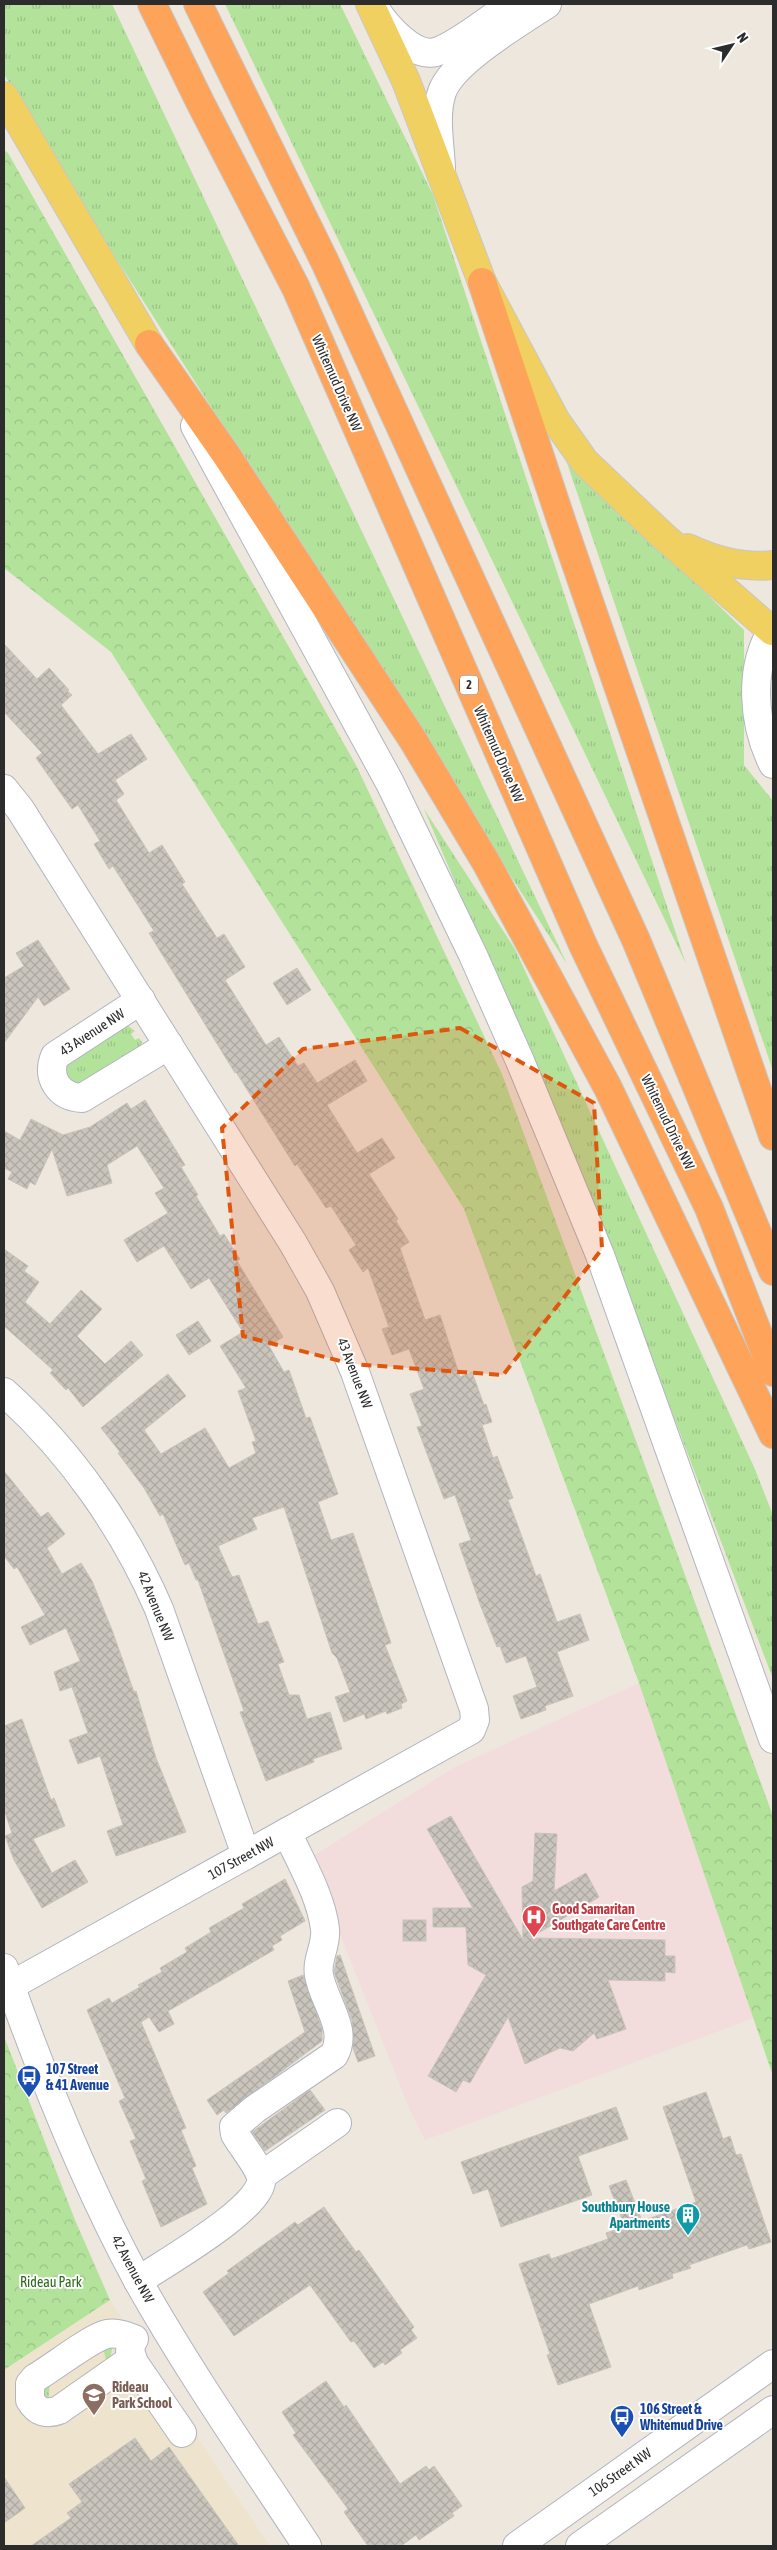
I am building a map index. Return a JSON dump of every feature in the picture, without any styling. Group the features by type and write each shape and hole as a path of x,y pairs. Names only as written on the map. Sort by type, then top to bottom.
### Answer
{"highway":[{"name":"Whitemud Drive NW","path":"152,4 200,102 296,288 583,945 709,1208 773,1372"},
{"path":"198,4 325,262 632,931 773,1271"},
{"path":"482,282 562,523 773,1136"},
{"path":"149,344 227,456 402,724 487,864 608,1088 773,1434"}],"main road":[{"path":"371,4 406,81 482,282 556,421 585,462 662,535 773,631"},
{"path":"4,96 149,344"},
{"path":"662,535 712,559 740,564 773,565"}],"street":[{"path":"371,4 393,31 408,44 423,51 436,52 484,12 511,4"},
{"path":"442,174 438,112 442,92 448,79 479,52 546,4"},
{"path":"149,344 390,783 477,964 520,1061 600,1255 773,1740"},
{"path":"773,631 761,660 756,684 759,725 773,764"},
{"name":"43 Avenue NW","path":"4,789 20,809 293,1243 345,1345 474,1709 476,1720 470,1730"},
{"name":"43 Avenue NW","path":"141,1000 55,1056 52,1065 52,1075 57,1086 64,1094 82,1098 169,1045"},
{"name":"42 Avenue NW","path":"4,1392 58,1447 119,1530 143,1571 159,1609 246,1855"},
{"name":"107 Street NW","path":"7,1977 246,1855 470,1730"},
{"path":"138,2281 233,2217 255,2196 261,2187 261,2176 235,2134 234,2127 255,2109 334,2055 339,2038 318,1973 324,1949 325,1930 319,1906 287,1832"},
{"name":"42 Avenue NW","path":"7,1977 82,2165 138,2281 161,2320 307,2546"},
{"path":"261,2176 336,2123"},
{"path":"161,2320 133,2349 182,2433"},
{"name":"106 Street NW","path":"517,2546 773,2364"},
{"path":"580,2546 773,2410"}],"highlighted area":[{"path":"460,1028 594,1103 602,1249 503,1375 352,1364 243,1336 222,1128 303,1049"}],"shaded area":[{"name":"Good Samaritan Southgate Care Centre","path":"639,1683 754,2018 425,2140 409,2108 310,1858 455,1767"},
{"name":"Rideau Park School","path":"110,2300 270,2546 4,2546 4,2370"}],"green space":[{"path":"4,4 112,4 567,964 50,155 4,74"},
{"path":"225,4 340,4 433,195 686,964"},
{"path":"4,150 8,153 356,765 502,1074 773,1816 773,2076 639,1683 464,1209 111,652 4,568"},
{"path":"565,457 744,630 744,765 773,801 773,1071"},
{"path":"424,809 515,949 754,1467 773,1515 773,1679 608,1243"},
{"path":"127,1025 135,1031 131,1034 135,1040 139,1038 142,1042 139,1049 82,1085 71,1083 64,1074 66,1063"},
{"name":"Rideau Park","path":"4,2036 75,2220 110,2300 4,2370"},
{"path":"106,2343 113,2344 110,2359 106,2360 103,2348 50,2384 48,2400 45,2401 39,2398 37,2388 41,2384"}],"building":[{"path":"4,644 37,679 49,668 69,690 67,691 72,695 61,705 98,754 131,734 147,759 115,780 124,794 116,800 149,853 162,845 185,882 182,884 217,938 224,934 245,967 225,980 266,1045 279,1037 298,1066 304,1063 317,1083 355,1060 367,1081 327,1105 357,1153 382,1138 395,1158 369,1174 398,1219 396,1221 409,1242 400,1248 425,1320 440,1315 460,1377 472,1372 484,1405 486,1404 492,1422 482,1425 493,1458 497,1456 513,1498 508,1500 536,1576 540,1574 557,1622 580,1614 589,1640 557,1652 573,1696 545,1706 546,1710 521,1719 513,1696 537,1687 526,1656 506,1663 500,1646 497,1647 481,1607 459,1544 471,1540 455,1495 444,1499 417,1427 422,1426 410,1394 424,1389 409,1349 392,1355 382,1329 389,1327 368,1268 363,1272 349,1250 356,1245 331,1206 326,1208 297,1164 295,1166 235,1073 149,933 154,931 113,866 109,869 94,844 100,841 78,805 72,809 36,758 42,753 4,712"},
{"path":"38,940 70,989 44,1006 38,997 4,1043 4,978 24,966 16,953"},
{"path":"297,968 311,990 287,1005 273,983"},
{"path":"145,1100 185,1165 181,1167 198,1195 196,1196 220,1236 224,1234 240,1259 237,1261 283,1337 269,1346 284,1372 289,1370 306,1418 310,1417 338,1494 318,1502 331,1540 353,1533 391,1643 385,1645 407,1701 401,1704 402,1708 387,1714 386,1711 366,1719 364,1714 344,1722 335,1697 350,1692 337,1658 332,1653 284,1507 252,1518 257,1529 218,1546 232,1577 239,1575 258,1624 268,1621 284,1662 278,1664 289,1695 299,1695 307,1719 330,1712 342,1749 313,1759 314,1762 266,1781 240,1712 244,1711 198,1580 196,1580 189,1563 185,1565 163,1514 160,1516 144,1488 118,1453 120,1452 101,1428 168,1374 186,1396 144,1430 161,1454 205,1428 229,1468 256,1453 252,1442 256,1441 238,1391 246,1388 220,1346 243,1332 209,1278 191,1289 164,1246 137,1262 124,1240 168,1213 155,1193 164,1188 137,1146 107,1165 112,1183 67,1196 52,1149 35,1185 30,1182 27,1189 8,1179 12,1172 4,1168 4,1131 20,1140 31,1119 63,1135 90,1127 127,1103 131,1109"},
{"path":"4,1249 28,1266 24,1271 39,1282 25,1302 50,1324 81,1290 102,1309 77,1336 105,1364 131,1341 143,1355 83,1407 68,1388 66,1390 50,1373 53,1370 4,1326"},
{"path":"198,1321 211,1341 189,1355 176,1335"},
{"path":"4,1471 41,1517 48,1512 65,1534 47,1548 62,1574 81,1563 92,1581 134,1692 136,1691 156,1758 186,1832 116,1856 107,1831 123,1825 100,1756 78,1764 69,1740 88,1733 72,1687 60,1691 54,1672 80,1661 66,1628 30,1645 21,1627 45,1615 17,1567 14,1569 4,1556"},
{"path":"22,1719 51,1800 54,1798 65,1826 33,1839 52,1873 75,1860 88,1882 42,1908 14,1860 5,1836 12,1833 4,1810 4,1726"},
{"path":"451,1816 523,1940 522,1887 533,1881 535,1833 557,1834 554,1891 586,1873 599,1897 530,1938 665,1940 665,1956 675,1956 675,1973 665,1972 665,1981 608,1980 626,2029 597,2039 594,2033 573,2051 560,2048 525,2064 508,2017 470,2083 463,2080 456,2092 428,2076 486,1975 468,1965 466,1927 433,1927 433,1908 473,1908 427,1829"},
{"path":"285,1879 305,1921 280,1936 282,1940 272,1946 274,1950 168,2011 174,2024 159,2032 149,2017 141,2022 186,2128 181,2130 196,2166 192,2168 207,2204 161,2227 142,2181 146,2179 130,2141 136,2139 119,2101 125,2098 87,2010 109,1998 112,2003 140,1987 138,1985 162,1972 160,1968 187,1952 185,1948 211,1932 209,1928 244,1908 242,1904"},
{"path":"403,1920 426,1920 426,1941 403,1941"},
{"path":"340,1955 375,2056 358,2062 353,2048 352,2020 334,1972 337,1956"},
{"path":"303,1975 322,2029 322,2041 226,2113 224,2110 217,2115 207,2100 305,2032 288,1981"},
{"path":"310,2090 325,2110 265,2151 252,2132"},
{"name":"Southbury House Apartments","path":"706,2092 723,2139 730,2136 736,2155 741,2154 771,2242 749,2249 747,2245 689,2265 691,2268 672,2274 673,2278 639,2290 638,2286 589,2304 611,2367 558,2385 547,2355 550,2354 519,2264 549,2254 551,2259 608,2239 606,2233 625,2227 609,2186 626,2180 642,2221 696,2202 663,2107"},
{"path":"616,2107 628,2139 578,2156 592,2195 501,2227 488,2189 473,2194 461,2162"},
{"path":"324,2207 356,2252 359,2250 414,2327 411,2330 417,2338 400,2350 402,2353 385,2365 383,2362 374,2368 354,2341 351,2342 310,2285 234,2336 203,2292 229,2273 227,2271 295,2222 298,2225"},
{"path":"326,2381 344,2407 346,2405 400,2484 426,2466 429,2470 434,2466 462,2506 452,2513 454,2516 419,2540 416,2535 401,2546 368,2546 344,2512 348,2509 293,2435 296,2433 282,2412"},
{"path":"135,2438 151,2461 169,2447 239,2546 31,2546 71,2518 67,2513 82,2502 69,2484"},
{"path":"4,2477 25,2508 4,2523"}],"place":[{"name":"Good Samaritan Southgate Care Centre","path":"534,1938"},
{"name":"107 Street & 41 Avenue","path":"29,2098"},
{"name":"Southbury House Apartments","path":"688,2236"},
{"name":"Rideau Park School","path":"94,2416"},
{"name":"106 Street & Whitemud Drive","path":"622,2438"}]}
